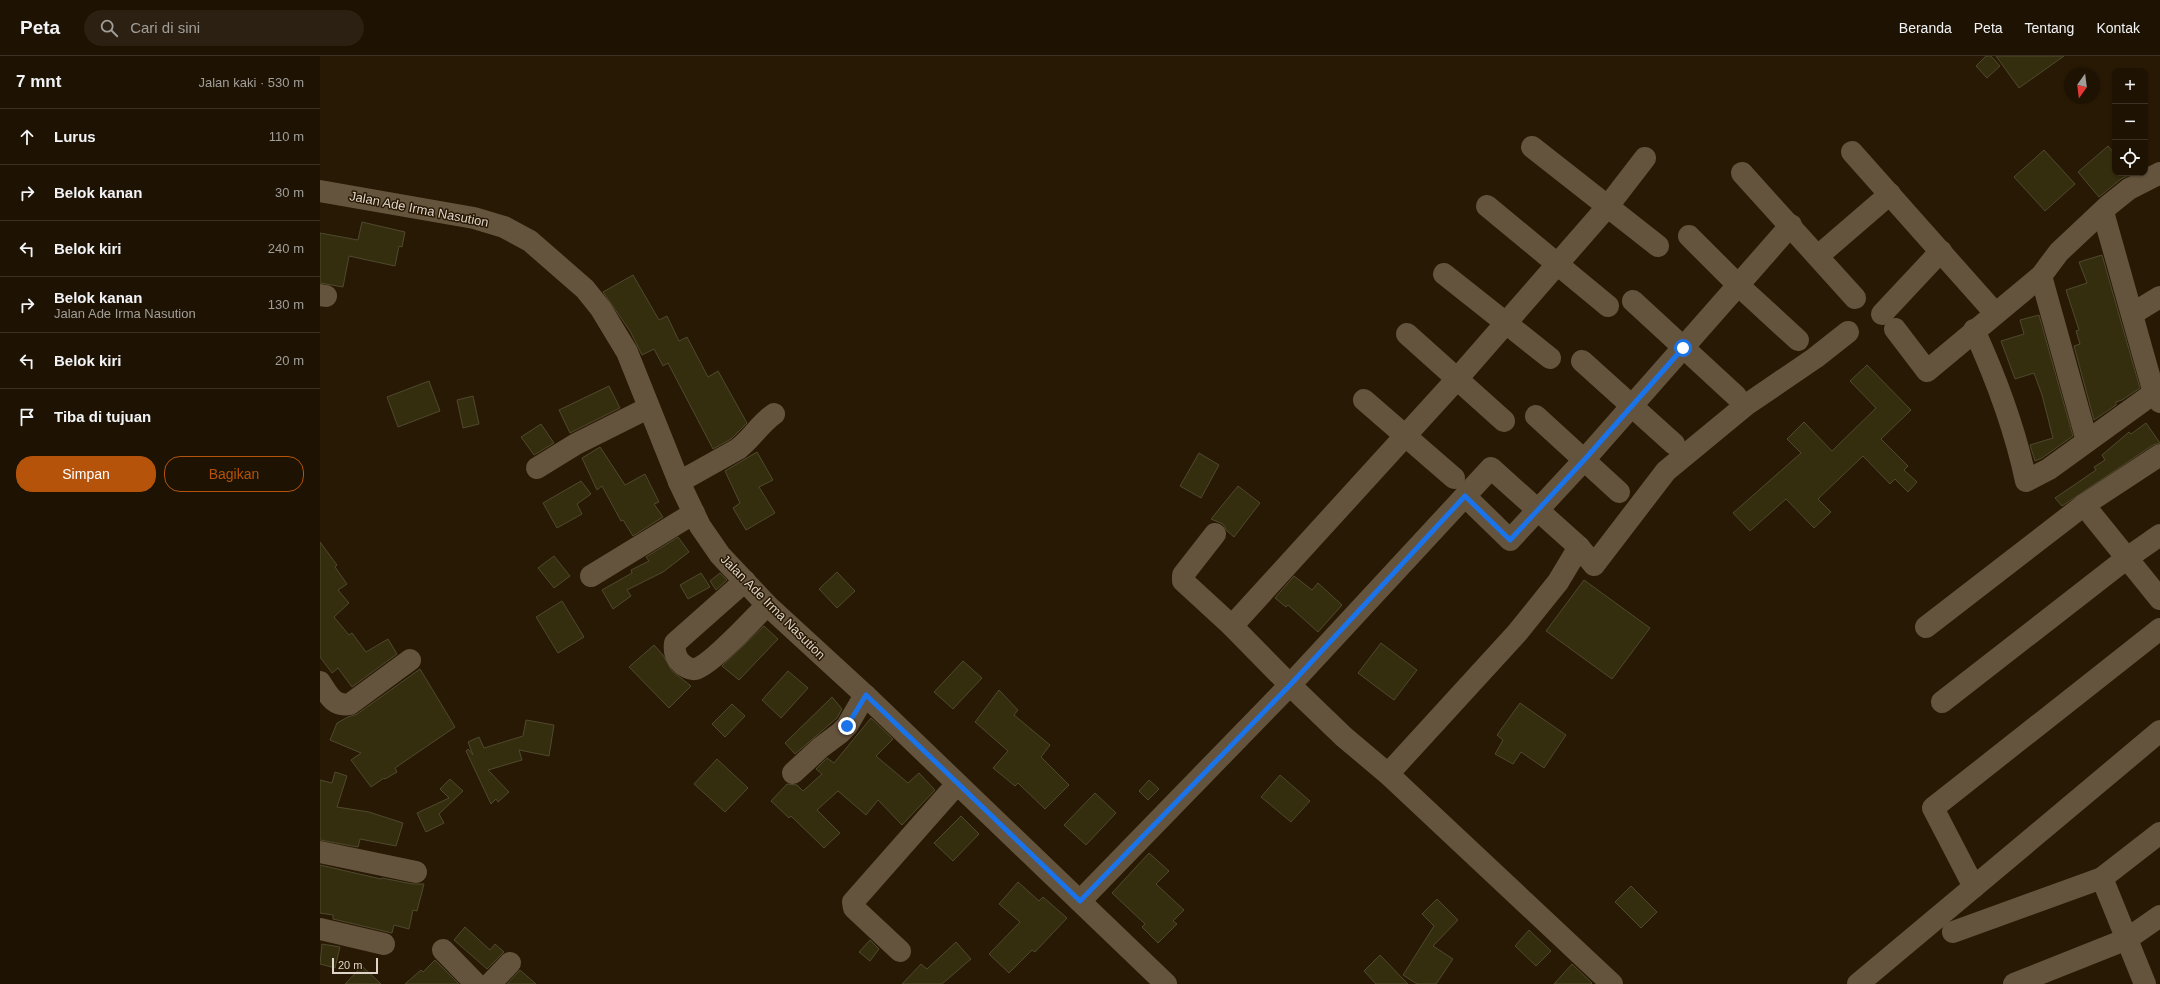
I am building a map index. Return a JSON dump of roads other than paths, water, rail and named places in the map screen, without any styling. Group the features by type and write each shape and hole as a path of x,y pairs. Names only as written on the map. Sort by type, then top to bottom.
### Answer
{"street":[{"path":"1532,147 1658,246"},
{"path":"1852,152 1995,313"},
{"path":"1232,626 1507,323 1608,206 1645,158"},
{"path":"1742,173 1791,225 1855,298"},
{"path":"1941,251 1888,321 1927,371 1974,330 2041,276 2059,252 2103,212 2109,204 2128,189 2160,173"},
{"name":"Jalan Ade Irma Nasution","path":"320,191 490,222 504,227 530,242 585,289 601,309 627,352 678,482 700,526 720,555 767,605 866,695 1166,984"},
{"path":"1818,256 1890,194"},
{"path":"1487,206 1557,266 1608,306"},
{"path":"1974,330 1995,377 2022,462 2026,481 2042,473 2087,441 2157,397 2103,212"},
{"path":"1465,496 1510,540 1585,459 1791,225"},
{"path":"1689,236 1738,286 1798,340"},
{"path":"1444,274 1550,358"},
{"path":"2041,276 2087,441"},
{"path":"2132,314 2160,297"},
{"path":"1633,301 1736,396"},
{"path":"1080,901 1290,685 1491,468 1579,547 1594,565 1666,471 1746,405 1815,358 1848,332"},
{"path":"1407,334 1504,421"},
{"path":"1582,361 1674,444"},
{"path":"1364,400 1454,478"},
{"path":"536,468 576,444 648,408"},
{"path":"678,482 738,449 746,443 757,427 774,414"},
{"path":"1536,416 1585,459 1619,492"},
{"path":"1926,627 2084,504 2160,455"},
{"path":"2084,504 2160,599"},
{"path":"591,576 694,513"},
{"path":"1215,534 1183,575 1182,581 1232,626 1344,737 1388,774 1612,984"},
{"path":"1942,702 2127,558 2160,535"},
{"path":"1388,774 1517,633 1558,582 1579,547"},
{"path":"745,582 675,643 676,656 680,662 688,668 695,669 702,665 717,653 767,605"},
{"path":"1974,886 1933,808 2160,629"},
{"path":"320,682 331,700 342,705 350,704 410,660"},
{"path":"793,773 820,748 840,733 866,695"},
{"path":"1858,984 1974,886 2157,740"},
{"path":"900,951 854,908 853,902 957,784"},
{"path":"1953,932 2102,878 2160,833"},
{"path":"320,852 416,872"},
{"path":"2102,878 2145,984"},
{"path":"2014,984 2127,939 2160,916"},
{"path":"320,929 384,944"},
{"path":"443,950 476,984"},
{"path":"490,984 510,963"}]}
